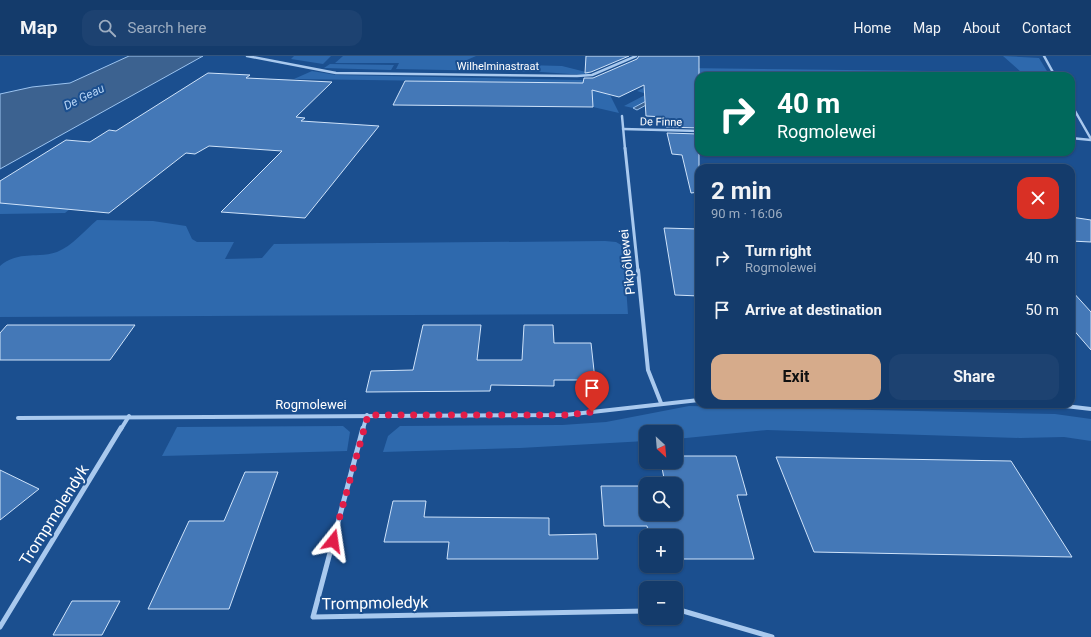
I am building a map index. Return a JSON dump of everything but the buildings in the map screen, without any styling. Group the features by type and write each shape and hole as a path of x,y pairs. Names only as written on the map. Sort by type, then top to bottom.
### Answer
{"street":[{"name":"Wilhelminastraat","path":"247,56 307,69 336,73 592,75 636,56"},
{"path":"1044,56 1053,72"},
{"path":"1075,111 1091,140"},
{"name":"Pikpôllewei","path":"622,116 648,370 661,402"},
{"name":"De Finne","path":"623,129 695,130"},
{"path":"1075,138 1091,140"},
{"name":"Rogmolewei","path":"18,418 129,416 565,415 661,402 695,400"},
{"path":"1075,407 1091,409"},
{"name":"Trompmoledyk","path":"368,415 313,617 639,612"},
{"name":"Trompmolendyk","path":"0,627 129,416"},
{"path":"683,611 772,637"}],"shaded area":[{"path":"294,56 331,56 323,64 291,59"},
{"path":"343,56 476,56 460,63 562,66 590,73 585,75 541,72 396,69 399,63 335,63"},
{"path":"1003,56 1039,58 1048,72 1021,72"},
{"path":"330,64 394,65 391,70 324,68"},
{"path":"685,68 1021,72 695,72 695,75 691,76 633,108 624,106 647,94 637,91"},
{"path":"312,71 336,75 581,80 606,87 619,113 593,107 582,83 294,79"},
{"path":"0,190 88,194 65,213 0,214"},
{"path":"97,220 153,221 186,226 192,239 197,242 234,242 225,259 262,258 274,244 616,242 623,246 628,314 0,317 0,266 7,261 21,256 42,255 57,252 73,242"},
{"path":"689,406 695,406 695,408 780,408 1055,414 1091,419 1091,441 1064,437 1020,438 767,430 683,438 683,425 639,425 639,441 520,448 383,452 388,436 400,426 562,425 606,422"},
{"path":"343,426 350,432 347,451 162,456 177,427"}],"water":[{"name":"De Geau","path":"129,56 203,56 0,169 0,94 32,87 70,83"},
{"path":"695,75 695,78 637,110 633,108"}],"route":[{"path":"333,541 368,415 565,415 592,412"}]}
